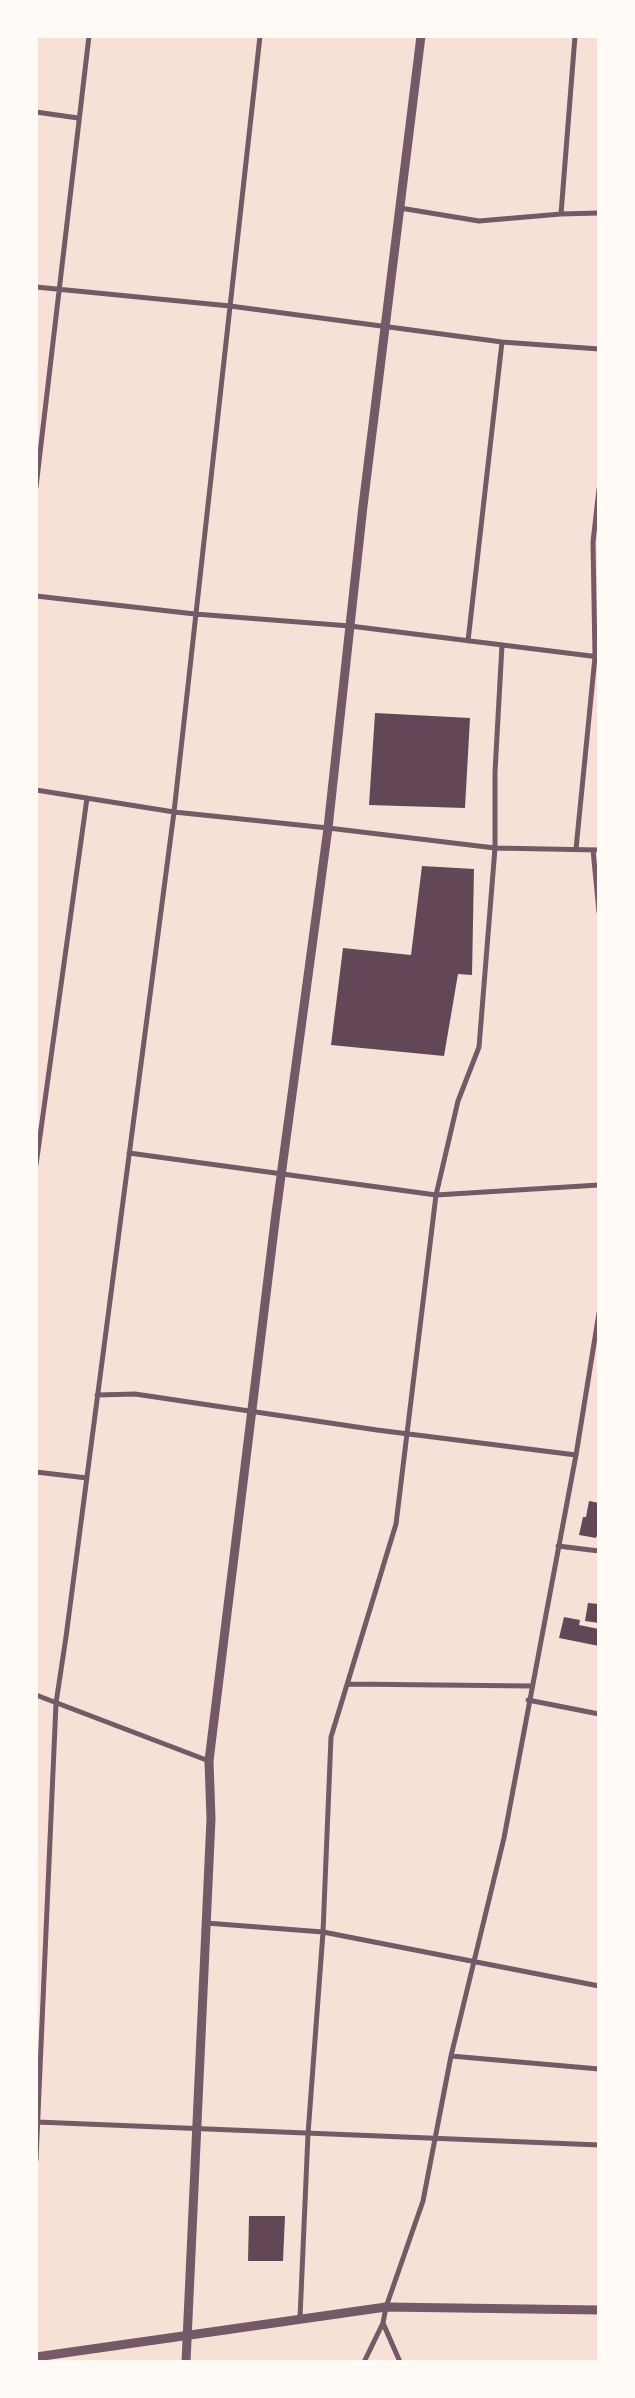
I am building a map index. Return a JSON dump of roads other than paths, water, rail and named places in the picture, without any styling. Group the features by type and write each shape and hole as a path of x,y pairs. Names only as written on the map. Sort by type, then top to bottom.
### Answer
{"street":[{"path":"36,488 88,36"},
{"path":"36,2160 56,1703 174,812 260,36"},
{"path":"186,2362 211,1819 209,1761 281,1175 328,828 385,326 421,36"},
{"path":"562,214 575,36"},
{"path":"36,112 78,118"},
{"path":"400,208 479,221 599,213"},
{"path":"36,287 230,306 502,342 599,348"},
{"path":"468,641 502,342"},
{"path":"576,850 597,657 593,542 599,489"},
{"path":"36,596 195,614 350,626 597,657"},
{"path":"300,2318 308,2134 323,1932 331,1737 396,1524 436,1196 458,1100 479,1047 495,848 495,772 502,645"},
{"path":"36,790 174,812 495,848 596,850 599,912"},
{"path":"36,1165 87,798"},
{"path":"130,1153 436,1196 599,1185"},
{"path":"364,2362 383,2322 386,2307 423,2201 451,2056 504,1838 528,1700 576,1455 599,1314"},
{"path":"97,1395 135,1394 576,1455"},
{"path":"36,1472 87,1478"},
{"path":"558,1546 599,1551"},
{"path":"348,1684 531,1686"},
{"path":"36,1695 209,1761"},
{"path":"528,1700 599,1714"},
{"path":"206,1923 323,1932 599,1986"},
{"path":"451,2056 599,2069"},
{"path":"37,2122 599,2145"},
{"path":"36,2357 188,2337 300,2318 386,2307 599,2310"},
{"path":"383,2322 400,2362"}]}
